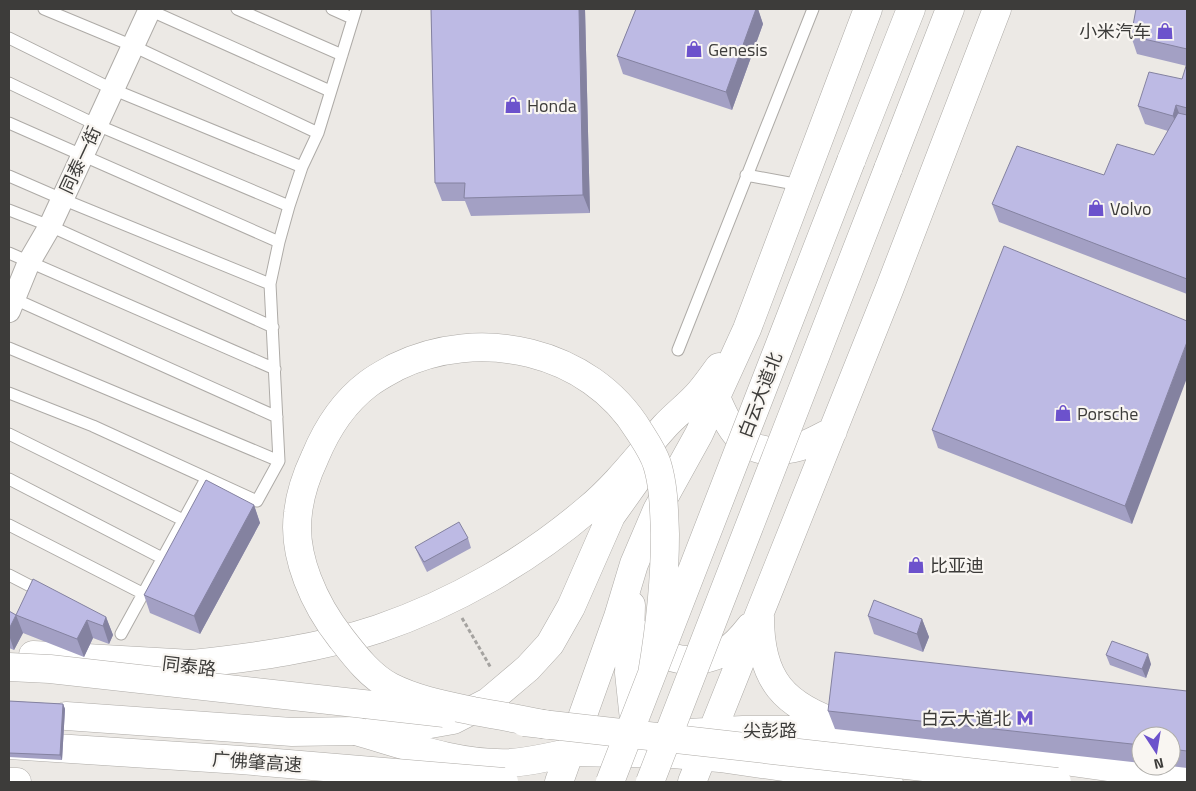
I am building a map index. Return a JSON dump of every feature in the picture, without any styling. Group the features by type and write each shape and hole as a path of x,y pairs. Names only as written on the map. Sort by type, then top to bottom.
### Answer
{"main road":[{"path":"66,716 292,732 356,731 419,726 453,720 488,702 528,668 550,644 572,607 611,516 708,394 747,329 868,9"},
{"name":"白云大道北","path":"610,782 911,9"},
{"name":"白云大道北","path":"649,782 950,9"},
{"path":"692,782 833,431 997,9"},
{"path":"548,725 430,702 391,687 368,671 338,634 321,608 308,580 298,540 297,514 301,495 316,453 335,417 344,407 370,382 401,365 432,353 462,349 499,348 534,354 569,366 590,379 618,403 633,420 652,451 661,481 664,503 665,547 662,604 652,674"},
{"path":"708,394 731,428 747,445 765,451 801,447 833,431"},
{"path":"559,782 618,618 634,564 657,510 699,434 708,394"},
{"path":"192,664 289,651 378,629 426,610 490,578 543,545 589,508 643,453 665,425 708,394"},
{"path":"634,564 635,604 644,636 660,653 672,658 699,660 724,652 739,640 760,611"},
{"path":"634,564 629,643 630,692 638,750 649,782"},
{"path":"760,611 760,640 764,659 784,694 817,716 865,733"},
{"name":"同泰路","path":"9,654 192,664 262,681 296,696 356,731"},
{"path":"9,667 50,669 1057,782"},
{"name":"尖彭路","path":"356,731 457,759 492,763 526,761 626,740 665,734 744,730 865,733 1187,778"},
{"path":"356,731 356,782"},
{"path":"356,731 488,782"},
{"name":"广佛肇高速","path":"9,745 251,761 504,782"},
{"path":"570,752 673,754 720,758 889,782"},
{"path":"9,782 17,782"}],"street":[{"name":"同泰一街","path":"11,302 29,262 50,226 83,156 149,9"}],"lane":[{"path":"44,9 133,46 318,133"},
{"path":"149,9 330,91"},
{"path":"237,9 342,55"},
{"path":"9,393 93,426 257,501 279,461 270,284 289,206 302,167 318,133 354,13 332,9"},
{"path":"678,350 813,9"},
{"path":"9,38 112,89 302,167"},
{"path":"9,83 97,125 289,206"},
{"path":"9,123 279,242"},
{"path":"746,175 800,185"},
{"path":"9,176 270,284"},
{"path":"9,210 50,226 273,327"},
{"path":"9,253 275,369"},
{"path":"11,302 277,417"},
{"path":"9,348 279,461"},
{"path":"9,434 183,520"},
{"path":"9,479 162,558"},
{"path":"121,634 206,479"},
{"path":"9,525 142,593"},
{"path":"9,576 42,592"}],"path":[{"path":"459,613 493,670"}],"building":[{"name":"Honda","path":"431,9 579,9 583,195 464,198 465,183 435,183"},
{"name":"Genesis","path":"636,9 756,9 726,92 617,56"},
{"name":"小米汽车","path":"1136,9 1187,9 1187,49 1131,36"},
{"path":"1187,63 1187,108 1176,105 1173,116 1138,106 1149,72 1182,79"},
{"name":"Volvo","path":"1178,113 1187,115 1187,279 992,204 1017,146 1104,175 1117,144 1154,155"},
{"name":"Porsche","path":"1004,246 1187,321 1187,342 1125,506 932,430"},
{"path":"206,480 254,505 194,616 144,595"},
{"path":"459,522 468,538 424,562 415,547"},
{"path":"33,579 106,617 103,626 87,620 77,639 16,615"},
{"path":"874,600 922,619 917,634 868,616"},
{"path":"9,611 16,615 9,629"},
{"path":"1112,641 1148,654 1142,669 1106,655"},
{"name":"白云大道北","path":"835,652 1187,691 1187,751 1181,750 1181,726 1131,726 1131,744 828,711"},
{"path":"9,701 63,704 60,755 9,753"}],"place":[{"name":"小米汽车","path":"1165,31"},
{"name":"Genesis","path":"694,49"},
{"name":"Honda","path":"513,105"},
{"name":"Volvo","path":"1096,208"},
{"name":"Porsche","path":"1063,413"},
{"name":"比亚迪","path":"916,565"},
{"name":"白云大道北","path":"1025,718"}]}
